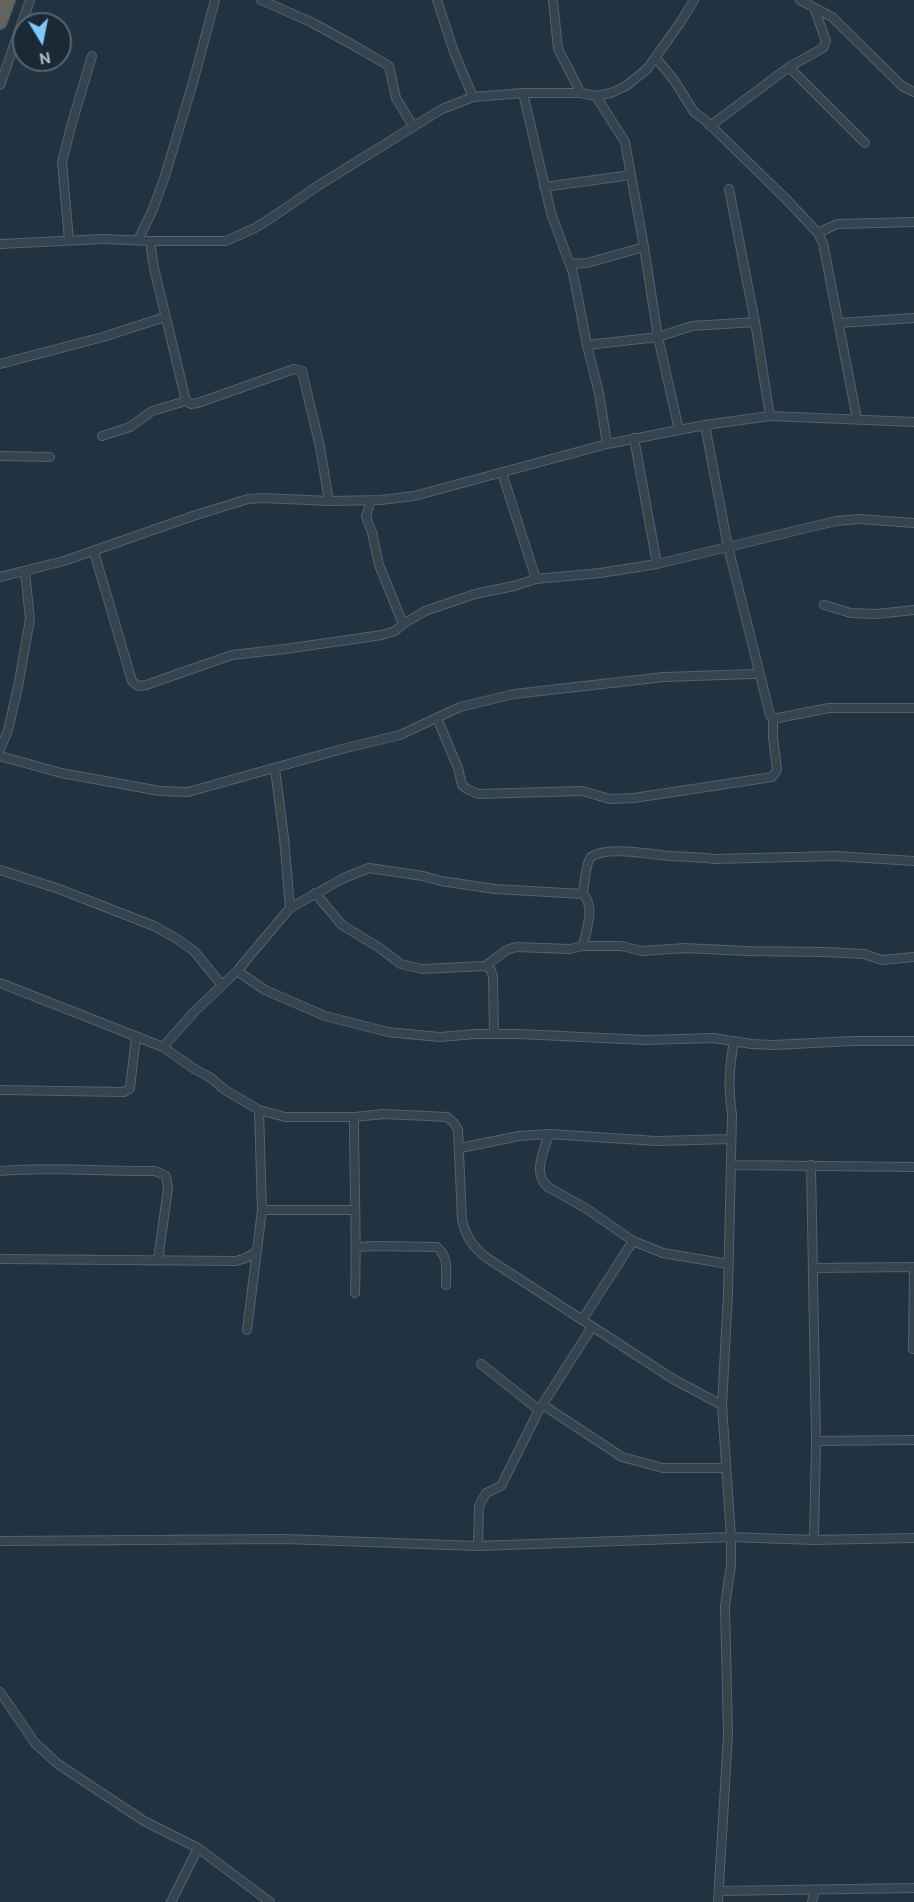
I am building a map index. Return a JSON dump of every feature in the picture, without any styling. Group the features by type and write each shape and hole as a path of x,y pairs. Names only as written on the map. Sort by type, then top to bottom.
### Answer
{"highway":[{"path":"0,22 8,0"}],"street":[{"path":"0,85 30,0"},
{"path":"138,240 153,209 164,178 215,0"},
{"path":"261,0 313,23 388,66 396,98 413,126"},
{"path":"437,0 454,52 473,96"},
{"path":"554,0 558,49 581,93"},
{"path":"0,244 69,240 226,241 255,228 442,108 473,96 581,93 596,96 611,93 626,86 647,69 656,58 694,0"},
{"path":"800,0 831,17 902,86 914,92"},
{"path":"711,126 789,67 823,48 826,40 816,10"},
{"path":"69,240 62,162 92,56"},
{"path":"656,58 674,80 694,112 786,199 818,233 823,243 857,419"},
{"path":"789,67 865,142"},
{"path":"523,93 551,213 570,264 599,393 607,444"},
{"path":"596,96 625,142 658,337 678,430"},
{"path":"544,187 631,175"},
{"path":"729,189 755,322 770,416"},
{"path":"818,233 837,224 914,222"},
{"path":"150,241 165,317 186,401"},
{"path":"570,264 587,263 644,247"},
{"path":"0,364 103,337 165,317"},
{"path":"839,323 914,318"},
{"path":"587,345 658,337 692,326 755,322"},
{"path":"102,436 130,427 152,411 186,401 192,404 198,403 294,369 302,371 320,447 329,501"},
{"path":"0,578 94,552 193,516 248,499 329,501 414,496 607,444 705,425 770,416 914,422"},
{"path":"437,718 458,768 462,785 478,794 582,790 610,800 772,777 777,770 773,718 770,715 758,672 728,548 705,425"},
{"path":"634,438 657,564"},
{"path":"0,456 50,457"},
{"path":"502,473 536,579"},
{"path":"371,500 366,517 380,565 403,624"},
{"path":"94,552 132,681 138,686 232,655 285,650 382,635 395,630 425,611 475,594 536,579 600,573 657,564 836,521 860,519 914,523"},
{"path":"0,750 8,730 18,687 30,619 25,572"},
{"path":"824,605 851,613 876,614 914,610"},
{"path":"0,756 62,773 160,791 188,792 400,735 460,707 514,694 664,677 758,672"},
{"path":"773,718 829,708 914,708"},
{"path":"275,769 290,908"},
{"path":"583,894 589,861 593,856 603,853 646,852 714,859 835,856 914,861"},
{"path":"163,1047 195,1011 237,970 290,908 344,878 369,868 495,890 583,894 591,911 583,946"},
{"path":"0,870 60,889 154,926 194,951 221,984"},
{"path":"315,893 342,925 401,964 422,969 485,966 507,950 516,947 570,949 583,946 621,946 642,951 685,948 824,952 864,954 882,960 914,957"},
{"path":"485,966 491,970 493,977 494,1034"},
{"path":"237,970 265,990 325,1016 388,1032 440,1037 494,1034 645,1040 712,1038 773,1045 914,1041"},
{"path":"0,983 163,1047 211,1078 225,1090 259,1110 285,1117 354,1117 384,1114 447,1117 458,1130 462,1220 469,1241 487,1258 592,1327 673,1379 722,1405"},
{"path":"0,1090 124,1092 130,1088 136,1037"},
{"path":"718,1902 728,1735 725,1606 731,1565 732,1537 722,1405 732,1116 728,1091 734,1041"},
{"path":"247,1330 262,1210 259,1110"},
{"path":"354,1117 354,1210 357,1247 355,1293"},
{"path":"460,1148 519,1136 549,1134 656,1141 731,1139"},
{"path":"549,1134 540,1168 543,1182 633,1241 663,1252 728,1264"},
{"path":"731,1165 914,1167"},
{"path":"811,1165 816,1440 814,1540"},
{"path":"0,1171 28,1168 160,1172 166,1176 168,1188 158,1260"},
{"path":"262,1210 354,1210"},
{"path":"582,1320 633,1241"},
{"path":"357,1247 437,1247 446,1260 446,1285"},
{"path":"0,1259 236,1261 257,1251"},
{"path":"814,1268 914,1267 913,1349"},
{"path":"478,1546 479,1506 486,1493 501,1486 541,1407 592,1327"},
{"path":"481,1364 541,1407 622,1457 663,1468 726,1468"},
{"path":"816,1440 914,1440"},
{"path":"0,1541 285,1539 478,1546 732,1537 814,1540 914,1538"},
{"path":"0,1692 35,1743 58,1764 144,1821 198,1848 270,1902"},
{"path":"171,1902 198,1848"},
{"path":"719,1891 914,1888"},
{"path":"812,1902 815,1890"}]}
